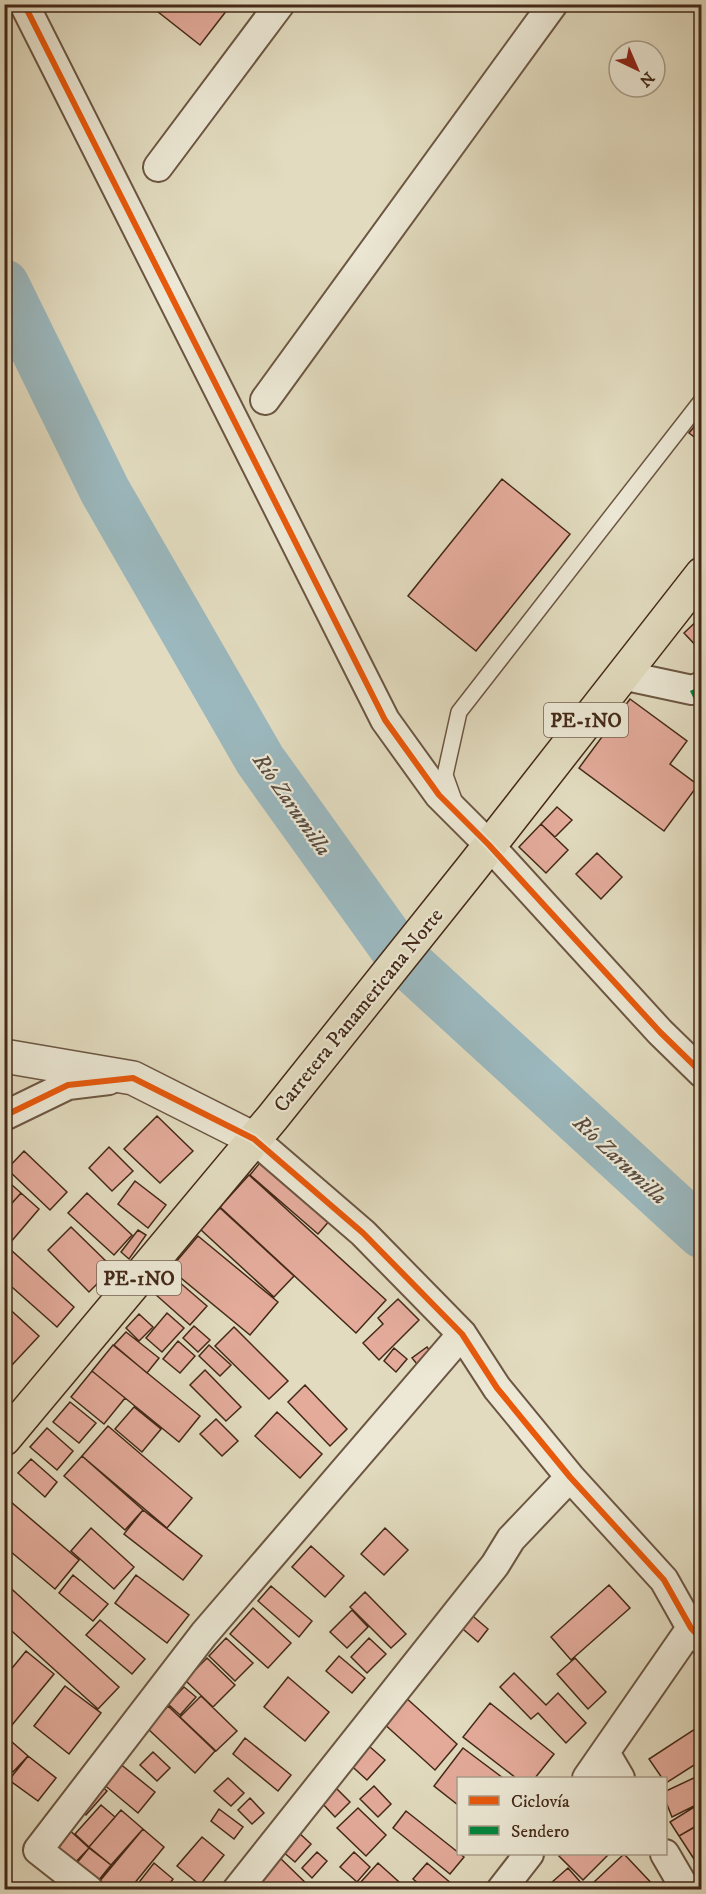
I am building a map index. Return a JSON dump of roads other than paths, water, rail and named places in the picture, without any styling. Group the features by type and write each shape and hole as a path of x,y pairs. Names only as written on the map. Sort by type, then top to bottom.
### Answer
{"main road":[{"name":"Carretera Panamericana Norte","path":"4,1439 263,1128 481,856 702,574"}],"street":[{"path":"24,4 385,720 439,795 458,814 481,856 702,1073"},
{"path":"158,167 280,4"},
{"path":"265,399 553,4"},
{"path":"622,675 692,690 702,686"},
{"path":"4,1056 133,1077 263,1128 462,1334 497,1388 570,1477 664,1580 696,1634 589,1777"},
{"path":"4,1116 68,1085 133,1077"},
{"path":"88,1890 38,1850 204,1634 462,1334"},
{"path":"237,1890 495,1565 511,1539 570,1477"},
{"path":"606,1754 619,1777"},
{"path":"501,1890 528,1855"},
{"path":"665,1855 686,1890"}],"lane":[{"path":"458,814 445,775 459,712 702,400"}],"waterway":[{"name":"Río Zarumilla","path":"4,285 105,491 260,760 402,958 702,1233"}]}
